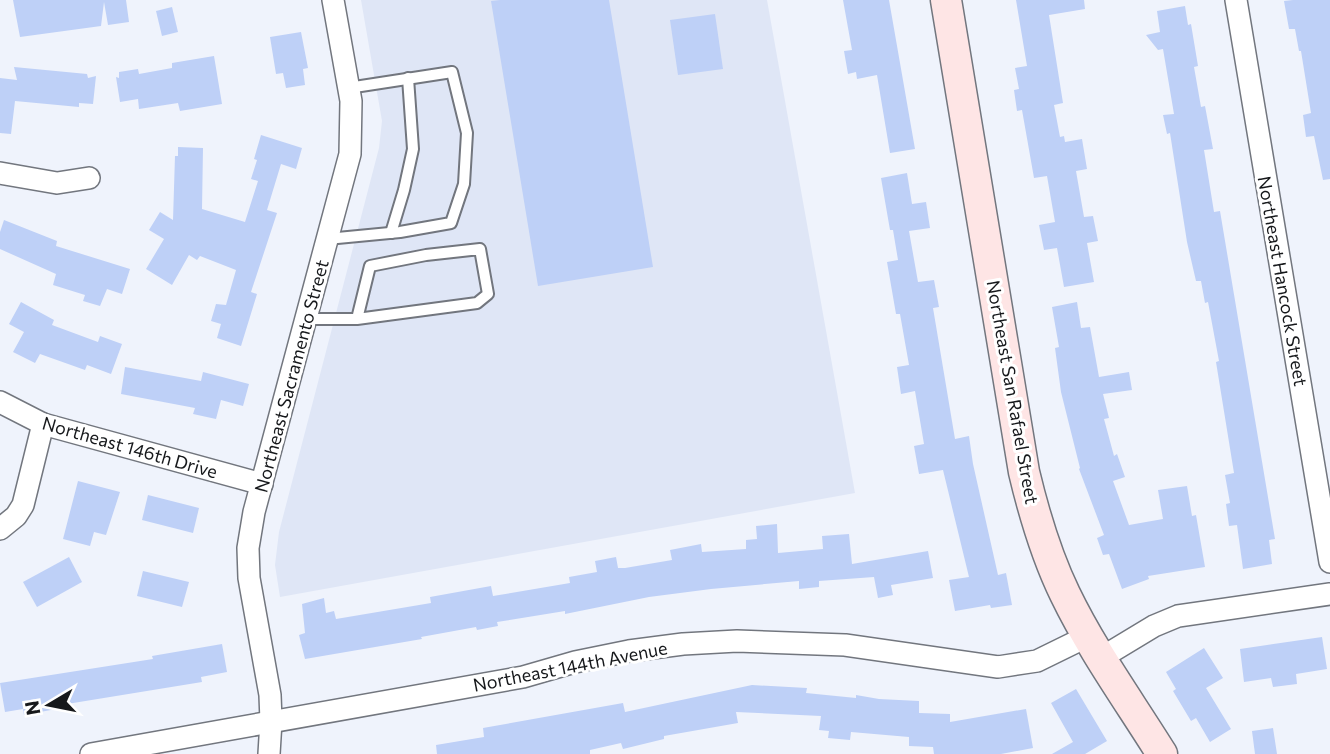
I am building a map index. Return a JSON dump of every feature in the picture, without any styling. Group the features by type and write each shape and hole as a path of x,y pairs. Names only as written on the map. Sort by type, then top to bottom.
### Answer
{"street":[{"name":"Northeast Sacramento Street","path":"269,754 270,695 248,578 248,548 254,512 350,154 352,130 348,88 333,0"},
{"name":"Northeast San Rafael Street","path":"946,0 1029,494 1063,591 1162,754"},
{"name":"Northeast Hancock Street","path":"1236,0 1330,562"},
{"path":"0,173 57,183 89,178"},
{"name":"Northeast 146th Drive","path":"0,402 43,424 262,484"},
{"path":"0,529 16,516 23,505 43,424"},
{"name":"Northeast 144th Avenue","path":"91,754 523,677 589,659 683,644 737,641 845,645 998,667 1095,647 1178,616 1330,594"}],"lane":[{"path":"327,239 391,233 451,223 464,184 467,133 452,72 348,88"},
{"path":"391,233 404,190 412,149 408,79"},
{"path":"306,319 358,319 477,303 488,295 480,249 426,255 370,266 358,319"}],"shaded area":[{"path":"361,0 767,0 855,493 280,597 275,565 279,532 379,148 382,121"}],"building":[{"path":"13,0 126,0 129,22 108,25 104,2 101,26 20,37"},
{"path":"609,0 653,267 538,286 491,1"},
{"path":"843,0 889,0 915,149 890,153 877,75 857,79 856,72 848,74 844,51 852,50"},
{"path":"1016,0 1084,0 1085,9 1049,15 1063,103 1054,105 1060,137 1064,136 1065,142 1082,139 1087,169 1076,171 1084,217 1093,216 1098,241 1087,243 1094,282 1064,287 1057,248 1044,250 1039,225 1055,222 1047,176 1034,178 1022,110 1017,111 1014,90 1019,89 1015,68 1027,66"},
{"path":"1330,0 1330,179 1323,180 1314,136 1306,137 1303,115 1311,113 1301,51 1295,29 1289,29 1284,1"},
{"path":"1185,6 1198,66 1194,67 1201,107 1205,106 1213,149 1204,150 1214,212 1220,211 1275,539 1269,540 1272,564 1243,569 1237,525 1229,526 1226,504 1230,503 1225,475 1234,473 1216,362 1219,361 1208,302 1205,303 1201,281 1196,281 1187,242 1170,133 1167,134 1163,115 1174,114 1163,49 1158,50 1146,35 1160,32 1157,11"},
{"path":"172,7 178,32 162,36 156,11"},
{"path":"715,14 723,69 678,75 670,20"},
{"path":"301,32 308,68 303,69 305,85 286,88 283,73 276,74 270,37"},
{"path":"214,56 222,104 180,111 178,103 139,109 138,99 120,102 116,77 119,78 119,72 138,69 139,74 172,68 172,63"},
{"path":"14,67 87,74 88,78 96,76 93,104 79,103 79,107 15,101 11,134 0,133 0,78 17,80"},
{"path":"261,135 302,148 296,169 281,164 267,210 277,213 251,292 257,294 241,346 217,338 221,324 211,321 216,304 226,305 236,270 200,256 197,260 189,255 172,285 146,269 164,239 149,230 160,212 173,220 175,156 178,156 178,147 203,148 202,209 245,222 258,181 251,179"},
{"path":"907,173 912,204 926,202 930,228 909,231 918,282 934,280 939,307 933,308 955,439 969,436 998,575 1006,573 1012,605 991,608 990,605 955,611 949,580 969,577 943,470 919,474 914,446 924,444 915,391 901,394 897,367 909,365 887,262 898,260 881,178"},
{"path":"4,220 57,241 56,246 130,269 122,294 107,289 100,306 83,301 85,295 53,285 56,274 0,249 0,232"},
{"path":"21,302 54,320 52,325 98,342 100,336 122,344 111,374 87,365 85,370 40,354 35,363 13,352 24,332 9,324"},
{"path":"1077,302 1081,328 1090,327 1099,377 1129,372 1132,390 1103,394 1109,418 1104,419 1114,456 1117,454 1125,477 1113,481 1129,525 1163,519 1158,490 1187,486 1192,516 1196,515 1205,567 1148,576 1149,579 1122,589 1109,554 1103,555 1097,538 1104,535 1079,469 1061,392 1055,348 1059,347 1052,307"},
{"path":"125,367 201,381 203,372 249,384 243,406 221,400 216,419 193,414 195,408 121,394"},
{"path":"78,481 120,492 106,535 94,532 90,546 63,539"},
{"path":"148,495 199,508 193,533 142,520"},
{"path":"777,524 778,553 823,549 822,536 849,534 852,564 928,551 933,578 891,585 893,595 878,598 874,577 819,581 819,587 799,589 799,581 711,589 649,597 565,614 565,611 497,622 498,626 477,630 476,627 305,659 299,635 305,633 302,604 324,598 326,613 334,611 336,619 431,603 430,597 491,586 493,596 570,583 569,577 597,572 595,561 616,557 618,568 625,568 672,560 670,550 701,544 702,552 746,549 746,540 757,539 756,526"},
{"path":"69,557 82,582 37,607 23,582"},
{"path":"143,571 189,582 182,607 137,596"},
{"path":"1322,637 1327,669 1296,674 1297,684 1273,687 1271,678 1244,682 1240,649"},
{"path":"222,644 227,672 201,677 202,682 67,704 67,707 24,715 23,709 5,712 0,683 153,659 152,656"},
{"path":"1204,648 1223,678 1206,688 1231,729 1210,742 1196,718 1191,721 1173,691 1176,689 1166,672"},
{"path":"752,685 807,688 806,693 856,698 856,695 919,701 919,713 950,714 950,722 1026,709 1033,748 1001,754 934,754 933,747 909,746 909,737 851,732 850,740 828,738 829,731 819,730 821,716 736,712 738,723 664,736 664,739 623,749 621,743 590,750 590,754 437,754 436,745 484,737 483,728 623,703 625,712"},
{"path":"1076,689 1107,741 1085,754 1052,754 1073,742 1051,703"},
{"path":"1273,728 1277,754 1255,754 1252,731"}]}
